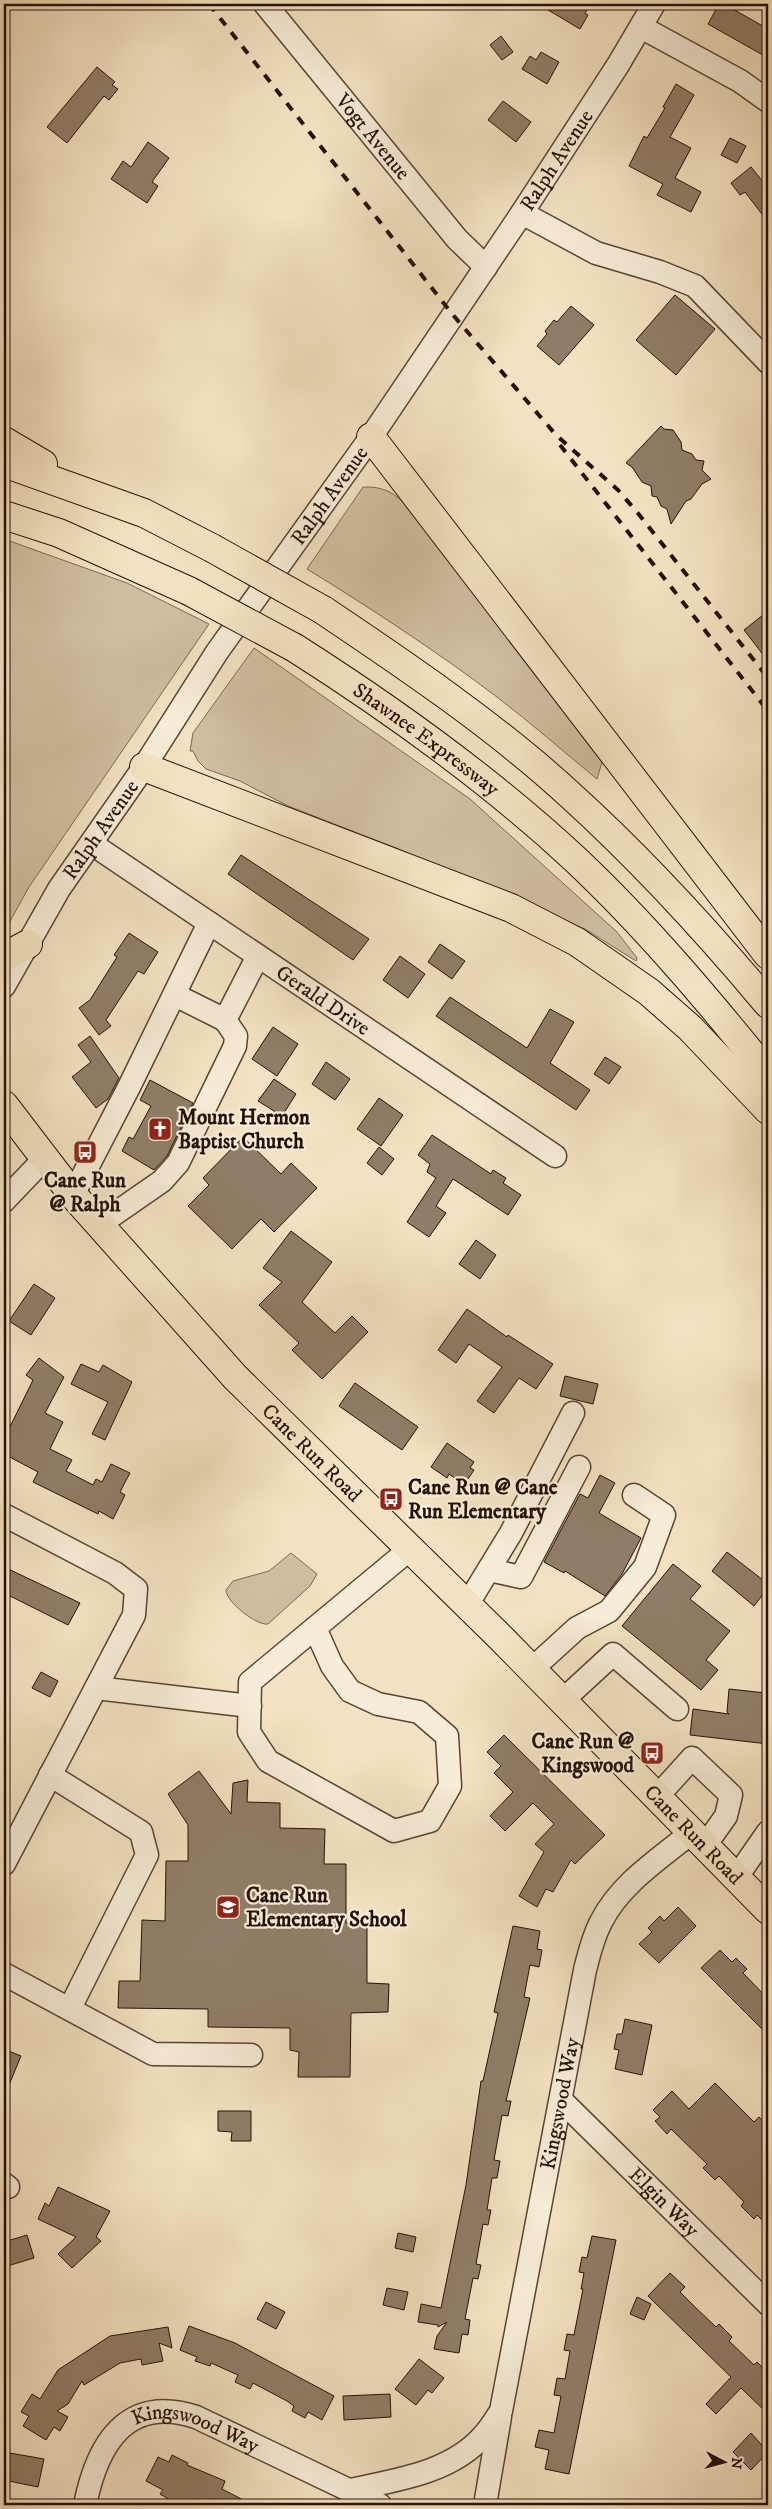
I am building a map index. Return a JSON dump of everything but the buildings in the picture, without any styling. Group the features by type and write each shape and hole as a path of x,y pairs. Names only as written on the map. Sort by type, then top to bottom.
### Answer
{"main road":[{"path":"372,437 768,955"},
{"path":"4,441 96,494"},
{"path":"4,463 96,494 144,513 212,548 322,610 376,645 514,748 568,792 652,875 719,946 768,1004"},
{"name":"Shawnee Expressway","path":"4,514 59,533 189,591 295,648 381,703 471,770 535,823 577,862 654,941 768,1074"},
{"path":"144,767 511,908 577,942 649,992 676,1016 768,1110"},
{"path":"4,958 28,944"},
{"name":"Cane Run Road","path":"4,1105 73,1195 235,1377 532,1669 697,1840 768,1910"}],"street":[{"name":"Vogt Avenue","path":"265,4 458,239 486,266"},
{"name":"Ralph Avenue","path":"4,986 59,889 144,767 217,652 372,437 522,213 654,4"},
{"path":"641,27 740,81 768,102"},
{"path":"522,213 596,253 660,272 694,286 768,362"},
{"name":"Gerald Drive","path":"92,844 555,1156"},
{"path":"73,1195 175,995 209,923"},
{"path":"225,1020 258,956"},
{"path":"100,1224 162,1181 178,1163 235,1046 236,1036 225,1020 175,995"},
{"path":"4,1201 44,1159"},
{"path":"467,1605 511,1534 573,1414"},
{"path":"489,1570 521,1576 579,1467"},
{"path":"532,1669 577,1628 609,1611 646,1567 664,1515 634,1495"},
{"path":"4,1515 115,1573 136,1589 134,1615 4,1864"},
{"path":"315,1628 332,1666 350,1691 378,1704 419,1712 447,1736 450,1786 430,1821 394,1831 268,1762 249,1732 250,1682 410,1549"},
{"path":"562,1701 613,1654 677,1709"},
{"path":"96,1688 250,1706"},
{"name":"Kingswood Way","path":"485,2505 585,1970 600,1923 621,1893 697,1840 726,1816 731,1795 692,1758 656,1798"},
{"path":"50,1776 141,1832 147,1855 70,2008"},
{"path":"736,1878 768,1832"},
{"path":"4,1974 154,2054 251,2055"},
{"name":"Elgin Way","path":"561,2100 768,2304"},
{"name":"Kingswood Way","path":"85,2505 98,2458 114,2433 138,2417 165,2411 180,2412 196,2417 380,2505"},
{"name":"Kingswood Way","path":"350,2490 412,2477 438,2467 465,2452 483,2437 501,2412"}],"shaded area":[{"path":"363,487 388,491 408,507 602,762 597,779 497,697 451,663 356,599 307,569"},
{"path":"4,539 127,583 209,624 29,887 4,932"},
{"path":"254,648 470,799 617,932 637,958 636,961 585,929 396,848 288,806 240,781 206,769 198,761 193,751 190,751 193,733"},
{"path":"291,1553 317,1574 310,1586 268,1624 257,1621 236,1607 227,1595 226,1590 233,1581 269,1571"}],"railway":[{"path":"209,4 453,315 556,435 618,490 768,678"},
{"path":"560,445 768,711"}],"place":[{"name":"Mount Hermon Baptist Church","path":"160,1129"},
{"name":"Cane Run @ Ralph","path":"85,1152"},
{"name":"Cane Run @ Cane Run Elementary","path":"391,1499"},
{"name":"Cane Run @ Kingswood","path":"652,1753"},
{"name":"Cane Run Elementary School","path":"228,1907"}]}
